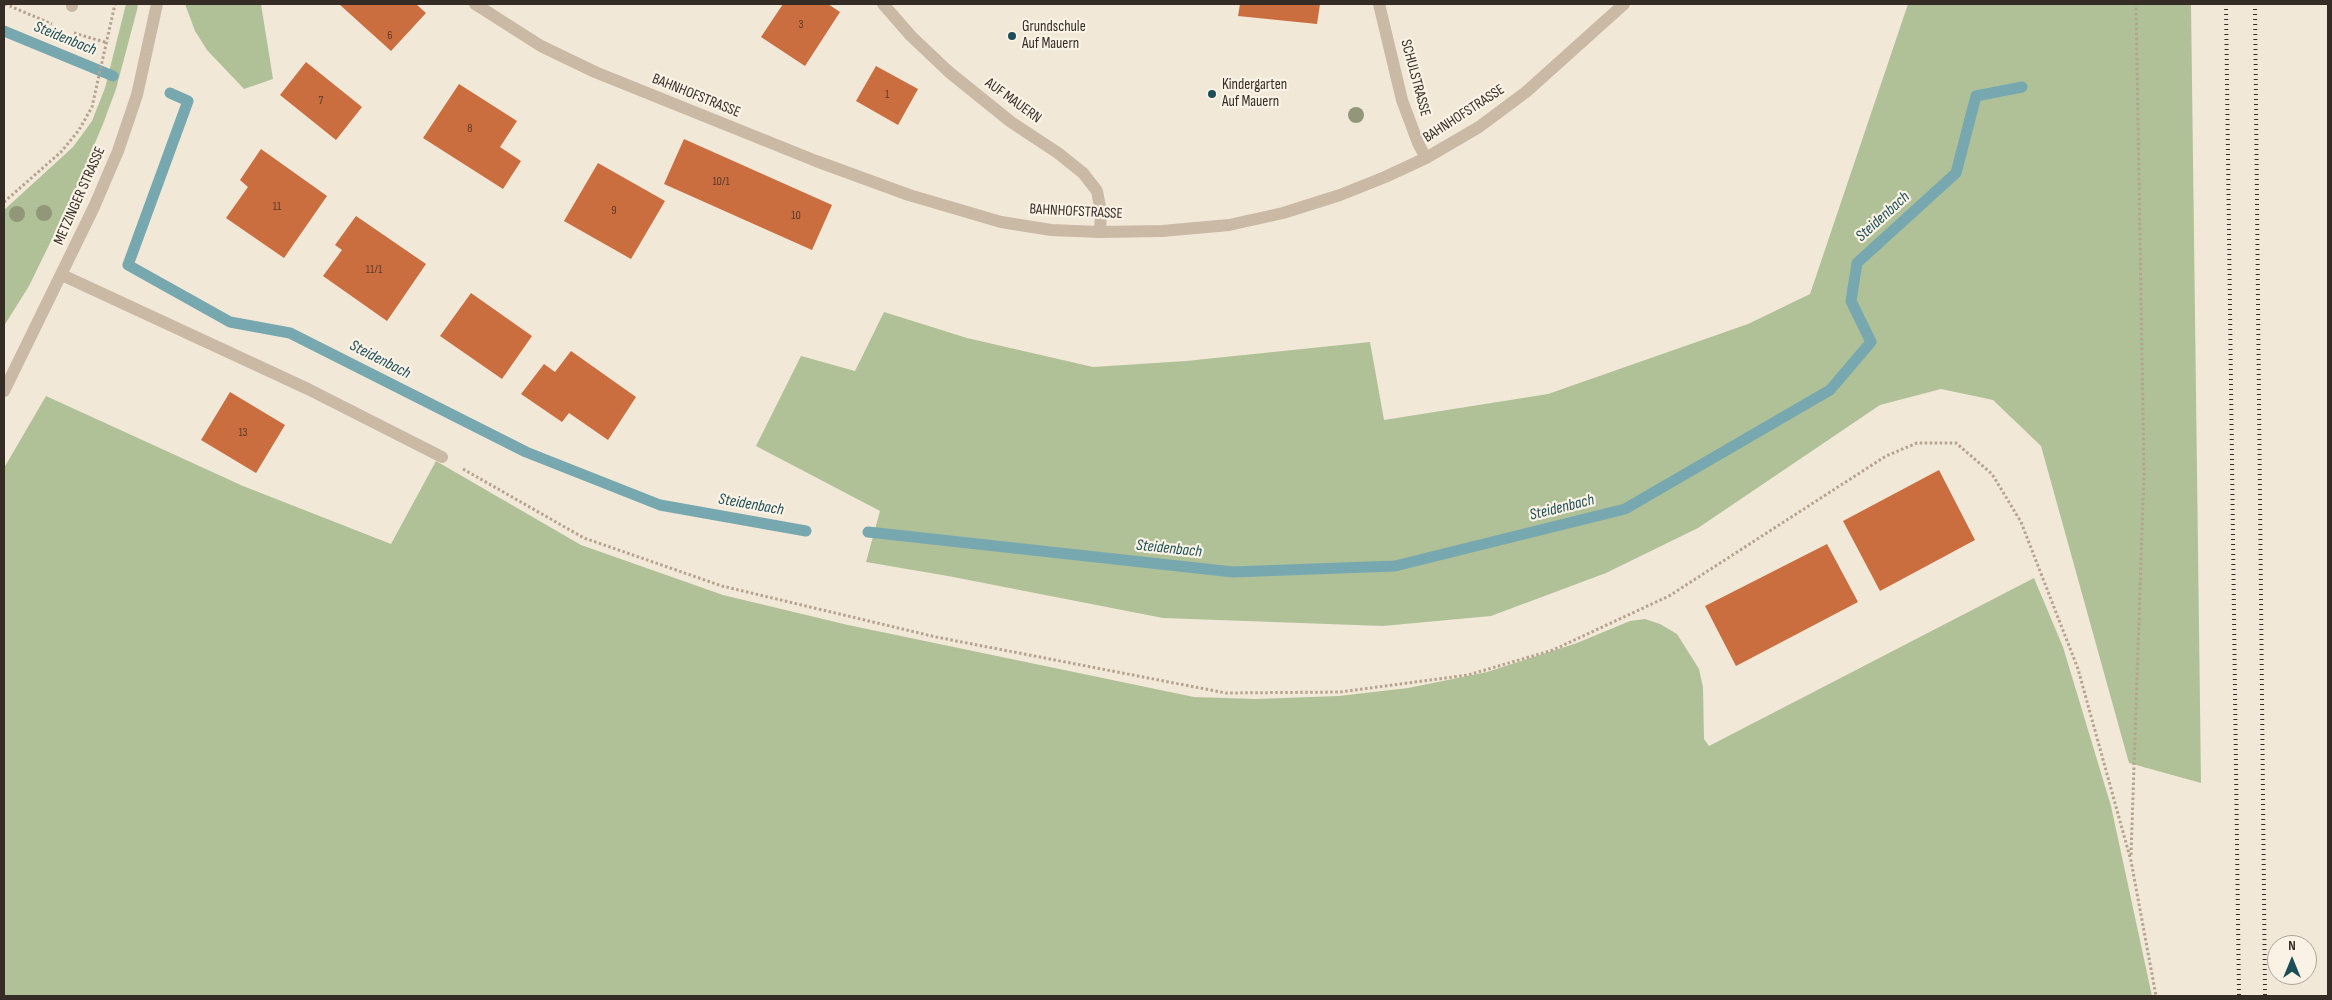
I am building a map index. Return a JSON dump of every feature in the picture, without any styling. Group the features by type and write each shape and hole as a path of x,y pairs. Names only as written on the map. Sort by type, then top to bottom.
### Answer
{"street":[{"name":"METZINGER STRASSE","path":"4,391 62,275 118,151 137,96 156,4"},
{"name":"BAHNHOFSTRASSE","path":"475,4 541,46 595,72 816,161 909,195 957,211 1001,222 1050,230 1100,232 1181,230 1228,224 1283,213 1340,195 1426,158 1478,127 1526,92 1624,4"},
{"name":"AUF MAUERN","path":"883,4 911,36 949,72 1011,122 1058,153 1083,173 1097,192 1101,212 1100,232"},
{"name":"SCHULSTRASSE","path":"1379,4 1402,100 1418,144 1426,158"},
{"path":"62,275 308,389 442,457"}],"path":[{"path":"5,4 57,26"},
{"path":"4,202 61,152 79,130 92,107 108,43 115,4"},
{"path":"2131,861 2144,472 2136,4"},
{"path":"66,30 108,43"},
{"path":"442,457 584,538 722,586 936,637 1216,691 1235,693 1340,692 1468,675 1553,650 1669,596 1886,456 1917,443 1956,443 1992,474 2021,522 2078,669 2131,861 2156,996"}],"green space":[{"path":"126,4 138,4 116,89 103,124 71,200 29,286 4,326 4,210 73,147 92,121 105,88"},
{"path":"185,4 261,4 273,79 244,89 207,50 195,31"},
{"path":"1908,4 2191,4 2201,783 2129,763 2041,446 1993,400 1941,389 1880,405 1698,528 1606,573 1491,616 1383,626 1163,618 866,562 880,511 756,446 801,356 855,371 884,312 967,338 1093,367 1186,361 1370,342 1384,420 1548,394 1748,324 1810,294"},
{"path":"46,396 243,486 391,544 436,461 581,545 723,595 848,625 1194,697 1256,699 1339,696 1408,688 1487,672 1577,643 1630,621 1645,619 1660,624 1677,634 1699,669 1703,687 1704,739 1709,746 2034,578 2063,647 2111,806 2152,996 4,996 4,468"}],"building":[{"path":"339,4 416,4 426,13 391,51"},
{"path":"783,4 828,4 840,12 805,66 761,37"},
{"path":"1240,4 1320,4 1317,24 1238,16"},
{"path":"306,62 362,107 336,140 280,95"},
{"path":"876,66 918,89 898,125 856,101"},
{"path":"459,84 517,121 500,147 521,161 503,189 423,138"},
{"path":"684,139 832,205 812,250 664,184"},
{"path":"261,149 327,196 284,258 226,218 248,187 240,180"},
{"path":"598,163 665,201 631,259 564,221"},
{"path":"356,216 426,264 387,321 323,276 342,250 335,245"},
{"path":"471,293 532,336 502,379 440,336"},
{"path":"571,351 636,397 608,440 569,413 562,422 521,394 544,364 555,372"},
{"path":"230,392 285,425 256,473 201,440"},
{"path":"1939,470 1975,540 1880,591 1843,521"},
{"path":"1827,544 1858,602 1736,666 1705,606"}],"waterway":[{"name":"Steidenbach","path":"4,31 113,76"},
{"name":"Steidenbach","path":"868,532 1233,572 1395,566 1625,509 1830,390 1871,342 1851,301 1857,263 1956,173 1976,96 2022,87"},
{"name":"Steidenbach","path":"170,93 188,101 128,265 230,322 290,333 526,452 660,505 806,531"}],"railway":[{"path":"2226,4 2239,996"},
{"path":"2255,4 2265,996"}],"place":[{"name":"Grundschule Auf Mauern","path":"1012,36"},
{"name":"Kindergarten Auf Mauern","path":"1212,94"}]}
